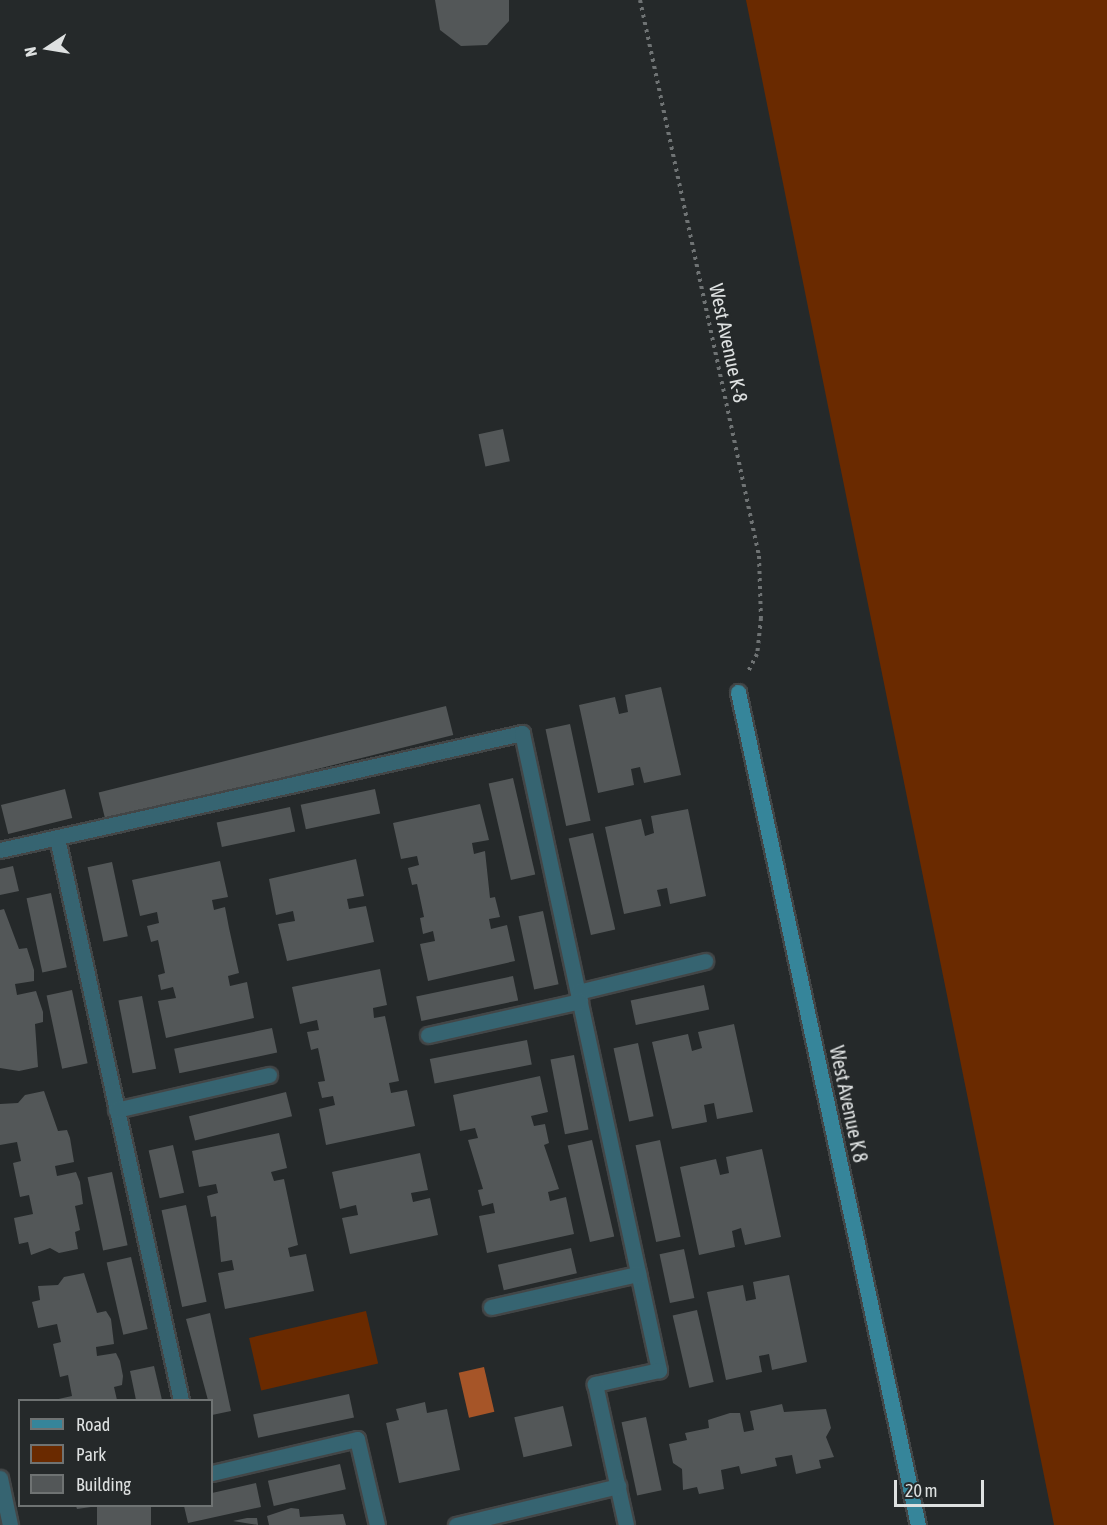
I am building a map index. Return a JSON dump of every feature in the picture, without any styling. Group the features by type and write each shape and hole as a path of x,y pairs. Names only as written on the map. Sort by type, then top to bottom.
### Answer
{"street":[{"name":"West Avenue K 8","path":"738,692 918,1525"},
{"path":"0,850 522,733 659,1370 595,1384 627,1525"},
{"path":"57,838 181,1399"},
{"path":"428,1035 579,997 705,961"},
{"path":"116,1110 269,1075"},
{"path":"491,1306 638,1274"},
{"path":"213,1473 357,1439 377,1525"},
{"path":"0,1478 10,1525"},
{"path":"456,1525 618,1486"}],"path":[{"name":"West Avenue K-8","path":"640,0 759,556 757,654 738,692"}],"green space":[{"path":"746,0 1107,0 1107,1525 1054,1525"},
{"path":"366,1311 378,1364 261,1391 249,1338"}],"shaded area":[{"path":"484,1367 494,1412 469,1418 459,1373"}],"building":[{"path":"435,0 509,0 509,21 487,45 461,46 440,30"},
{"path":"503,429 510,461 485,466 479,434"},
{"path":"661,687 681,775 644,783 640,767 631,769 634,785 598,793 579,705 615,697 619,714 628,712 625,695"},
{"path":"446,706 453,735 106,822 99,793"},
{"path":"570,724 591,821 566,826 546,729"},
{"path":"513,778 535,874 511,880 489,784"},
{"path":"65,789 72,818 8,834 1,805"},
{"path":"375,789 380,813 306,829 301,805"},
{"path":"480,804 489,840 472,843 474,854 485,851 490,898 495,897 500,917 489,919 491,929 507,925 515,961 428,981 420,944 435,941 433,931 423,934 420,918 424,917 417,884 412,885 408,868 419,865 417,856 401,859 393,823"},
{"path":"290,807 295,831 222,847 217,823"},
{"path":"688,809 706,896 670,904 667,888 657,890 661,906 624,914 605,827 641,819 645,836 654,833 651,816"},
{"path":"593,833 615,929 591,935 569,839"},
{"path":"356,859 364,896 347,899 349,909 366,906 374,942 287,961 278,924 295,921 293,911 276,915 269,879"},
{"path":"220,861 228,897 212,900 214,910 225,907 239,973 228,976 230,986 247,982 254,1018 166,1038 158,1001 176,998 173,987 161,990 158,975 165,973 158,940 151,942 147,926 159,923 157,912 140,916 132,880"},
{"path":"112,862 128,936 103,942 88,867"},
{"path":"13,866 19,891 0,895 0,869"},
{"path":"51,893 67,967 42,973 27,898"},
{"path":"4,909 19,949 27,948 34,970 34,981 15,984 17,995 36,991 43,1012 43,1022 35,1024 38,1067 19,1071 0,1068 0,910"},
{"path":"543,911 559,984 534,990 519,916"},
{"path":"380,969 387,1005 373,1008 374,1018 385,1016 399,1081 389,1083 391,1093 407,1090 415,1126 326,1145 319,1109 335,1105 333,1096 322,1098 318,1082 325,1081 318,1048 311,1050 307,1032 319,1030 317,1020 300,1024 292,987"},
{"path":"513,976 518,1000 421,1021 416,997"},
{"path":"704,985 709,1009 636,1025 631,1001"},
{"path":"72,990 88,1063 62,1069 47,995"},
{"path":"142,996 156,1069 133,1073 118,1001"},
{"path":"734,1024 753,1112 717,1119 714,1103 704,1105 707,1122 672,1129 652,1042 688,1034 692,1051 702,1048 698,1032"},
{"path":"272,1028 277,1052 179,1073 174,1049"},
{"path":"527,1040 532,1065 435,1083 430,1059"},
{"path":"638,1043 654,1116 629,1122 614,1048"},
{"path":"574,1055 589,1130 565,1134 550,1060"},
{"path":"540,1076 548,1112 531,1116 534,1126 545,1124 549,1143 544,1145 559,1189 548,1192 550,1201 566,1197 574,1234 487,1253 479,1216 495,1213 493,1203 482,1206 478,1190 483,1189 468,1140 478,1138 475,1128 460,1131 453,1095"},
{"path":"44,1091 58,1131 67,1130 74,1162 55,1166 57,1176 76,1172 83,1204 75,1206 80,1230 75,1232 78,1249 59,1253 50,1248 31,1255 28,1242 19,1244 14,1218 33,1214 29,1195 20,1197 13,1163 21,1161 17,1142 0,1145 0,1104 18,1103 25,1095"},
{"path":"286,1092 292,1116 195,1140 189,1116"},
{"path":"279,1133 287,1168 271,1172 274,1181 284,1179 298,1245 288,1248 290,1257 306,1254 314,1291 225,1309 218,1273 234,1270 232,1260 221,1262 216,1216 211,1217 207,1196 218,1193 216,1184 199,1187 192,1151"},
{"path":"592,1140 614,1236 590,1242 568,1146"},
{"path":"660,1140 681,1237 656,1242 636,1145"},
{"path":"173,1145 184,1193 160,1198 149,1151"},
{"path":"762,1149 781,1237 745,1245 741,1228 732,1231 735,1247 699,1255 680,1167 716,1159 720,1175 729,1173 726,1157"},
{"path":"420,1153 428,1190 411,1193 413,1202 430,1198 438,1235 350,1254 342,1218 358,1215 356,1205 340,1209 332,1172"},
{"path":"112,1172 128,1245 103,1251 88,1177"},
{"path":"186,1205 207,1302 182,1307 162,1210"},
{"path":"571,1248 577,1273 504,1290 498,1265"},
{"path":"684,1249 694,1298 670,1303 660,1254"},
{"path":"131,1257 148,1329 123,1335 107,1263"},
{"path":"84,1273 97,1313 106,1311 111,1319 114,1344 96,1347 97,1356 116,1353 120,1361 123,1376 122,1385 114,1387 117,1399 58,1399 72,1396 68,1375 60,1377 53,1344 61,1342 57,1324 38,1328 32,1302 40,1300 38,1286 58,1285 64,1277"},
{"path":"789,1275 807,1362 772,1370 769,1354 759,1356 762,1372 726,1380 707,1292 743,1285 746,1301 756,1299 753,1282"},
{"path":"697,1310 714,1382 689,1388 673,1316"},
{"path":"210,1313 231,1411 213,1415 213,1399 208,1399 186,1319"},
{"path":"154,1366 162,1399 136,1399 130,1371"},
{"path":"349,1394 354,1417 258,1438 253,1414"},
{"path":"425,1402 427,1413 447,1409 460,1470 399,1483 386,1423 399,1420 396,1409"},
{"path":"782,1404 784,1412 826,1409 831,1428 826,1437 834,1457 819,1460 821,1468 796,1474 792,1455 775,1458 777,1466 741,1474 739,1466 721,1470 724,1489 699,1494 697,1487 683,1490 682,1469 673,1463 669,1444 687,1440 685,1433 709,1428 708,1420 730,1413 740,1413 744,1432 754,1430 750,1411"},
{"path":"563,1406 572,1446 524,1457 514,1417"},
{"path":"646,1417 662,1490 637,1496 622,1422"},
{"path":"340,1464 346,1489 274,1506 268,1481"},
{"path":"256,1483 261,1507 188,1523 184,1507 213,1507 213,1493"},
{"path":"97,1507 151,1507 151,1525 97,1525"},
{"path":"291,1508 299,1509 300,1517 343,1514 346,1525 269,1525 267,1516"},
{"path":"247,1518 257,1518 258,1525 233,1521"}]}
